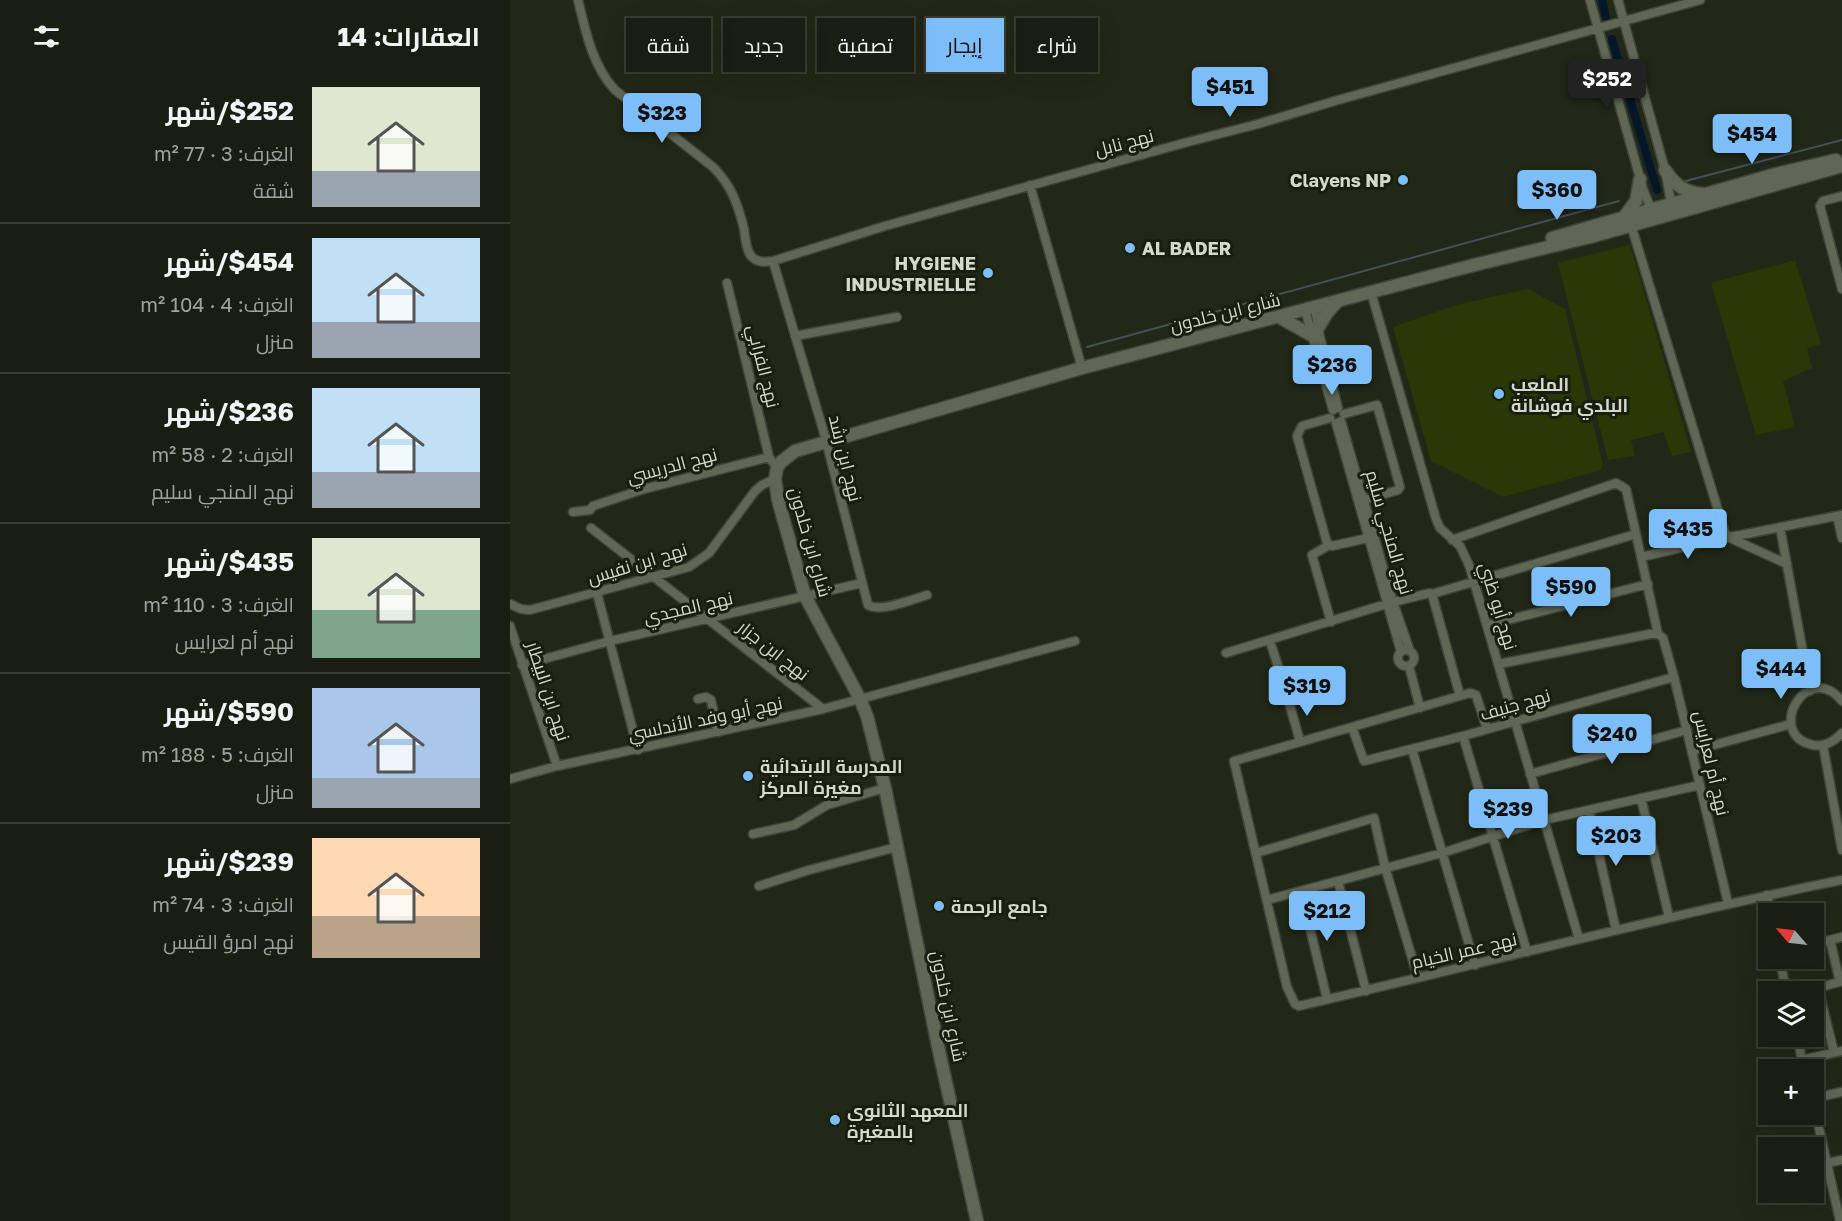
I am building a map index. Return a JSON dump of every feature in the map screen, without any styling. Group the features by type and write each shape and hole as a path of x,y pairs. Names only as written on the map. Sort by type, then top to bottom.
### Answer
{"street":[{"path":"578,0 591,50 607,82 713,167 726,181 739,207 749,253 756,260 770,261"},
{"path":"1590,0 1640,179 1653,215"},
{"path":"1618,0 1665,170 1672,209"},
{"name":"نهج نابل","path":"770,261 1030,186 1700,0"},
{"path":"1672,209 1704,195 1808,165 1842,159"},
{"path":"1672,209 1842,166"},
{"path":"1665,170 1677,186 1692,193 1704,195"},
{"path":"1640,179 1636,201 1628,221 1722,528 1728,537 1787,564"},
{"path":"1030,186 1082,368"},
{"path":"1842,196 1823,201 1820,206 1842,289"},
{"name":"شارع ابن خلدون","path":"977,1221 940,1056 885,788 867,716 805,596 778,500 776,473 781,462 795,451 1082,368 1474,265 1672,209"},
{"name":"نهج ابن رشد","path":"770,261 795,336 826,443 868,605 874,608 890,606 927,595"},
{"name":"نهج الفرابي","path":"728,283 769,457"},
{"name":"نهج أبو ظبي","path":"1371,292 1436,519 1440,528 1464,552 1474,580 1579,939"},
{"path":"1279,317 1315,332 1338,301"},
{"name":"نهج المنجي سليم","path":"1310,309 1337,416 1390,603"},
{"path":"795,336 897,317"},
{"path":"1329,545 1297,436 1302,426 1377,405 1400,487 1398,490 1361,501"},
{"path":"769,457 776,473"},
{"name":"نهج الدريسي","path":"573,512 590,510 593,506 644,489 769,457"},
{"name":"نهج ابن نفيس","path":"510,604 530,610 597,594 689,567 709,553 755,491 776,473"},
{"name":"نهج أم لعرايس","path":"1452,540 1616,483 1626,489 1648,584 1654,634 1663,638 1665,643 1728,903"},
{"name":"نهج المنجي سليم","path":"1361,501 1368,538 1405,651"},
{"path":"1641,557 1839,515 1842,538"},
{"path":"1780,527 1810,691"},
{"name":"نهج ابن جزار","path":"591,528 823,709"},
{"path":"1226,653 1390,603 1432,594 1636,534"},
{"path":"1331,621 1312,555 1329,545 1368,538"},
{"name":"نهج المجدي","path":"522,665 610,641 861,583"},
{"path":"1488,625 1648,584"},
{"path":"597,594 638,750"},
{"path":"1432,594 1460,696"},
{"name":"نهج ابن البيطار","path":"510,626 557,766"},
{"path":"1499,664 1654,634"},
{"name":"نهج أبو وفد الأندلسي","path":"510,779 557,766 823,709 1075,641"},
{"path":"1270,641 1284,685 1290,686 1293,690 1293,696 1288,699 1300,741 1475,693 1487,729"},
{"path":"1405,651 1415,657 1409,666 1403,666 1399,662 1398,657 1405,651"},
{"path":"1409,666 1420,708"},
{"name":"نهج جنيف","path":"1352,727 1364,761 1463,736 1674,676"},
{"path":"1842,701 1829,691 1818,689 1810,691 1800,696 1793,706 1791,717 1791,724 1796,734 1804,742 1822,746 1842,734"},
{"path":"698,699 706,697 711,700 718,732"},
{"path":"1692,751 1791,724"},
{"path":"1530,774 1687,730"},
{"path":"1463,736 1527,952"},
{"name":"نهج عمر الخيام","path":"1300,741 1234,761 1291,1000 1299,1006 1728,903 1842,880"},
{"path":"1822,746 1842,850"},
{"path":"1412,749 1474,965"},
{"path":"1267,900 1442,853 1544,820 1700,785"},
{"path":"753,834 794,825 826,806 885,788"},
{"path":"1641,798 1669,917"},
{"path":"1589,810 1616,930"},
{"path":"1256,853 1374,818 1385,867 1418,978"},
{"path":"759,886 897,847"},
{"path":"1338,881 1365,991"},
{"path":"1301,891 1327,999"},
{"path":"1767,895 1769,903"},
{"path":"1824,942 1842,937"},
{"path":"1824,986 1841,982 1830,940"},
{"path":"1806,1059 1838,1051 1824,1007"},
{"path":"1824,1096 1842,1092"},
{"path":"1818,1125 1839,1203 1840,1221"},
{"path":"1827,1163 1842,1160"}],"green space":[{"path":"1630,245 1691,452 1672,456 1663,432 1631,440 1635,456 1608,460 1558,263"},
{"path":"1795,260 1821,344 1807,348 1812,368 1783,381 1795,427 1756,435 1711,283"},
{"name":"الملعب البلدي فوشانة","path":"1528,289 1565,309 1603,465 1601,470 1503,497 1431,461 1393,327 1456,305"}],"waterway":[{"path":"1602,0 1606,17"},
{"path":"1612,39 1657,190"},
{"path":"1682,182 1842,140"},
{"path":"1087,347 1619,201"}],"place":[{"name":"Clayens NP","path":"1403,180"},
{"name":"AL BADER","path":"1130,248"},
{"name":"HYGIENE INDUSTRIELLE","path":"988,273"},
{"name":"الملعب البلدي فوشانة","path":"1499,394"},
{"name":"المدرسة الابتدائية مغيرة المركز","path":"748,776"},
{"name":"جامع الرحمة","path":"939,906"},
{"name":"المعهد الثانوي بالمغيرة","path":"835,1120"}]}
